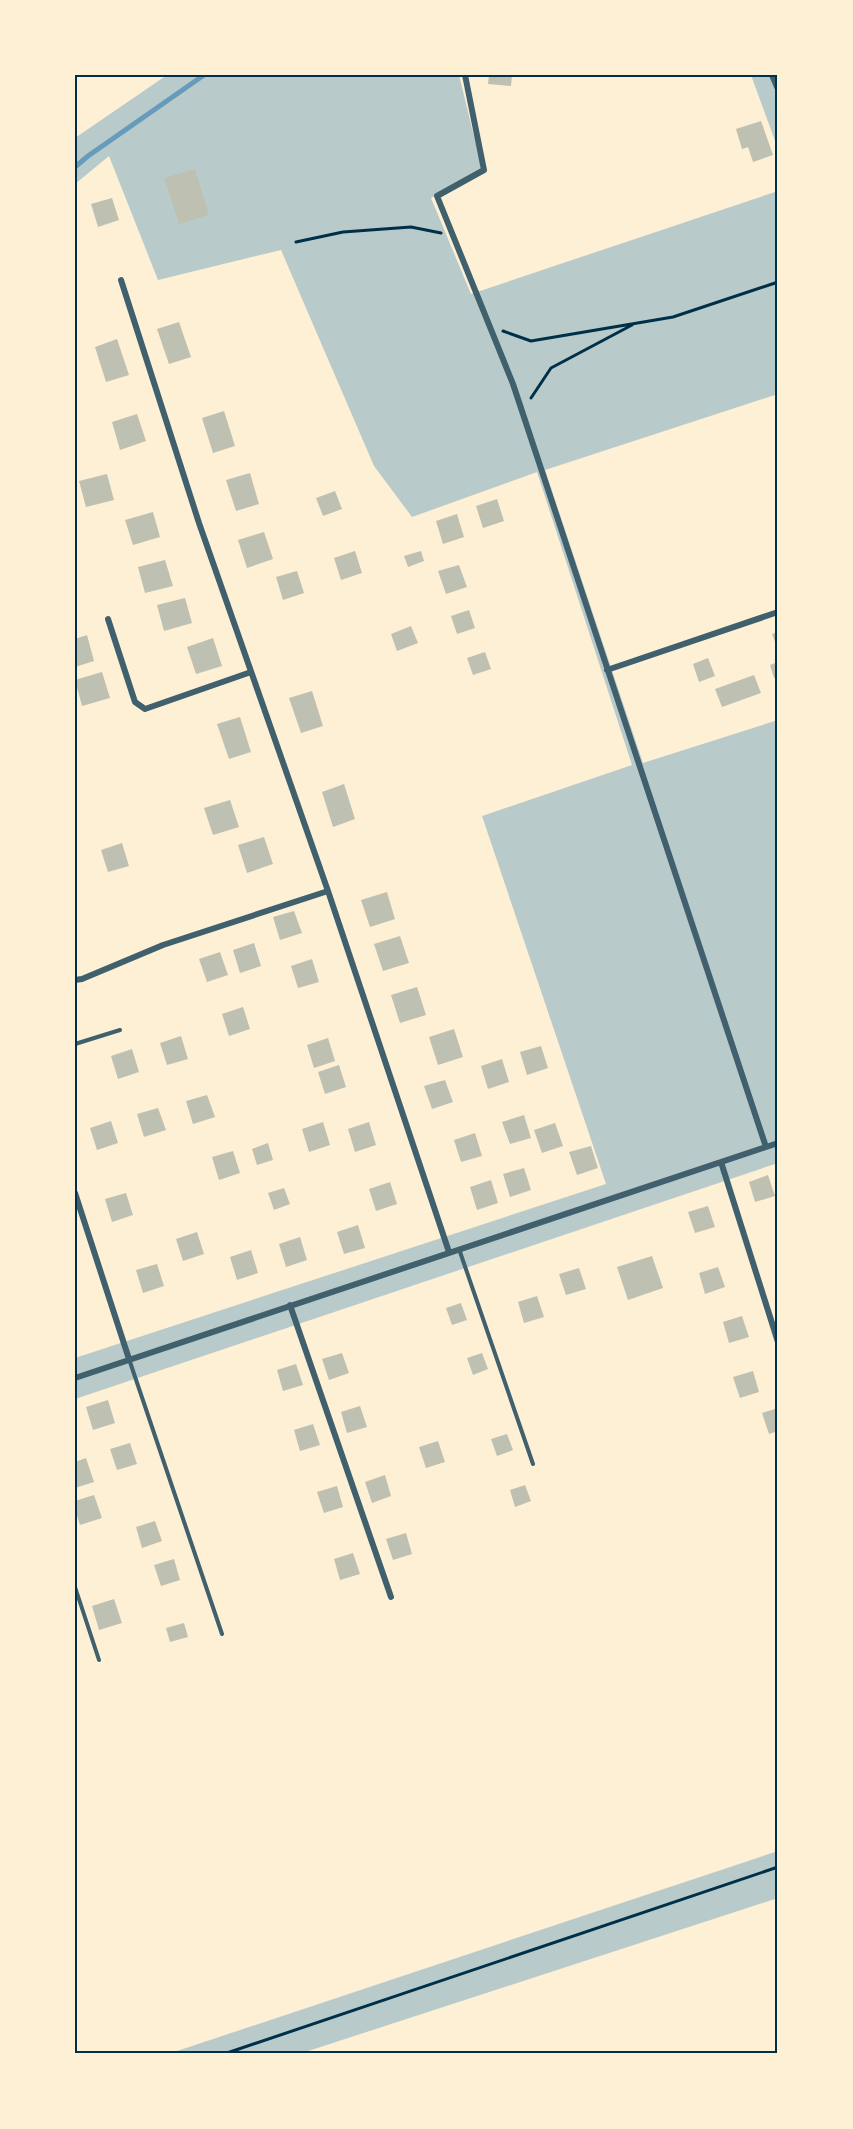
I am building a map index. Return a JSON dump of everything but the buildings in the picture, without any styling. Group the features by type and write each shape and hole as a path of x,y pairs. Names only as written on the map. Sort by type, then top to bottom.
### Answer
{"street":[{"path":"465,75 484,170 437,195 522,411 766,1147"},
{"path":"772,75 778,89"},
{"path":"121,280 199,523 328,891 449,1252"},
{"path":"607,670 778,612"},
{"path":"108,619 135,702 145,709 251,672"},
{"path":"75,980 163,945 328,891"},
{"path":"75,1378 778,1143"},
{"path":"721,1162 778,1342"},
{"path":"75,1193 129,1359"},
{"path":"290,1305 390,1597"}],"lane":[{"path":"75,1044 120,1030"},
{"path":"458,1249 533,1464"},
{"path":"129,1359 222,1634"},
{"path":"75,1587 99,1660"}],"path":[{"path":"296,242 343,232 411,227 455,236"},
{"path":"485,316 501,330 531,341 673,317 778,282"},
{"path":"522,411 551,368 636,323"},
{"path":"224,2054 778,1867"}],"shaded area":[{"path":"167,75 459,75 482,169 431,198 471,294 778,191 778,394 545,470 643,763 778,720 778,1163 75,1399 75,1358 606,1184 482,816 632,765 537,472 412,517 374,466 281,250 158,280 109,156 75,184 75,138"},
{"path":"751,75 778,75 778,149"},
{"path":"778,1851 778,1898 299,2054 168,2054"}],"waterway":[{"path":"75,167 204,75"}]}
